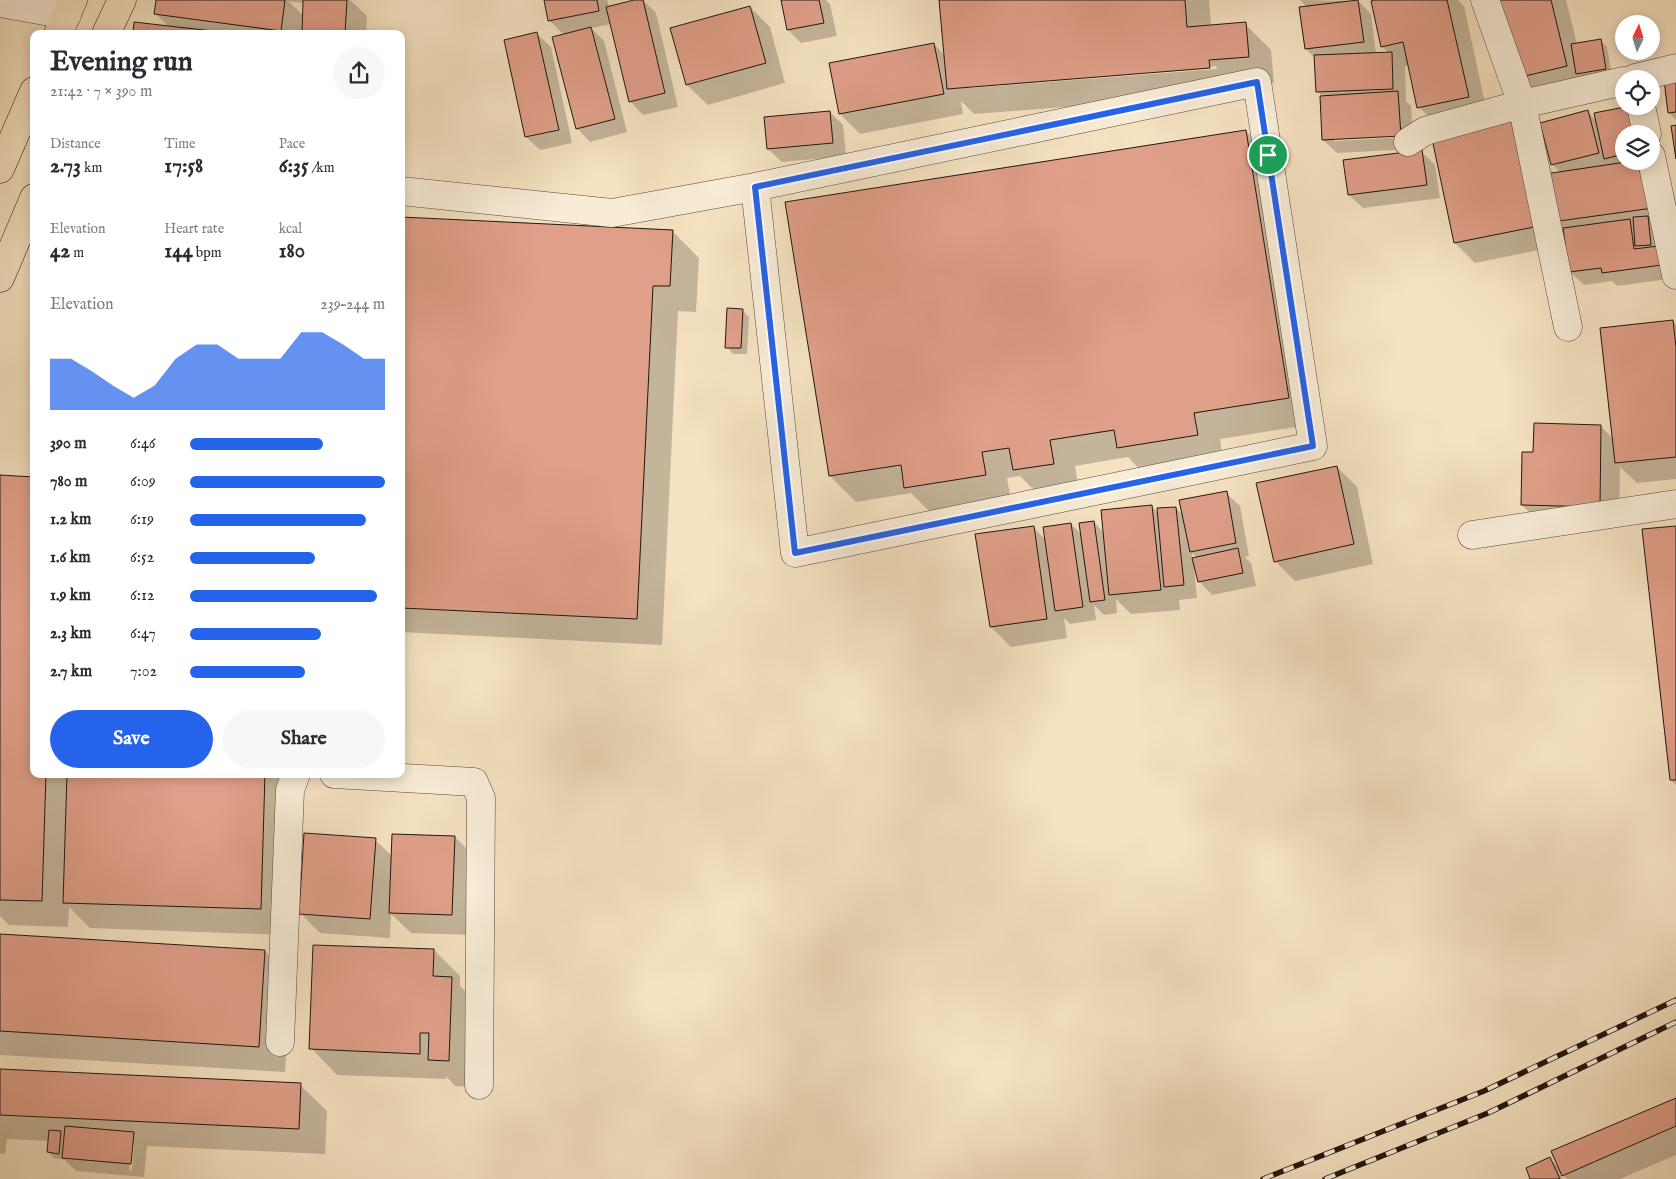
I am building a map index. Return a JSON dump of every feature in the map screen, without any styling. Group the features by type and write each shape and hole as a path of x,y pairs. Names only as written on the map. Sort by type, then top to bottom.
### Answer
{"highway":[{"path":"108,30 122,0"},
{"path":"2,159 30,100"},
{"path":"0,278 30,206"}],"street":[{"path":"1484,0 1522,104 1568,327"},
{"path":"0,3 66,16"},
{"path":"1660,72 1676,68"},
{"path":"405,191 612,212 755,187 1257,82 1313,446 795,553 755,187"},
{"path":"1408,142 1425,131 1522,104 1615,83"},
{"path":"1654,170 1676,275"},
{"path":"1472,535 1676,504"},
{"path":"280,1042 290,790 294,778"},
{"path":"404,778 474,782 480,798 479,1085"}],"building":[{"path":"156,0 285,0 281,30 154,14"},
{"path":"303,0 347,0 345,30 302,30"},
{"path":"544,0 597,0 599,11 548,21"},
{"path":"634,0 643,0 665,93 629,102 606,7"},
{"path":"781,0 819,0 824,23 787,30"},
{"path":"939,0 1185,0 1187,27 1246,22 1249,57 1209,60 1210,68 947,89"},
{"path":"1358,0 1364,42 1305,49 1299,7"},
{"path":"1447,0 1469,97 1417,108 1403,42 1381,47 1371,1"},
{"path":"1498,0 1551,0 1567,66 1517,78"},
{"path":"750,6 766,63 686,85 670,28"},
{"path":"134,22 204,30 133,30"},
{"path":"591,27 615,119 576,129 552,37"},
{"path":"537,32 559,130 525,137 504,40"},
{"path":"1601,39 1606,69 1576,74 1571,44"},
{"path":"934,43 944,94 839,114 829,63"},
{"path":"1392,52 1393,89 1316,92 1314,55"},
{"path":"1676,78 1676,112 1668,113 1664,80"},
{"path":"1398,91 1401,136 1322,140 1320,96"},
{"path":"1615,109 1615,115 1633,115 1635,125 1615,125 1615,156 1604,159 1594,113"},
{"path":"1588,110 1599,153 1551,165 1540,123"},
{"path":"830,111 833,143 767,149 764,117"},
{"path":"1511,118 1534,227 1454,243 1431,134"},
{"path":"1676,125 1676,159 1671,126"},
{"path":"1246,130 1289,398 1194,413 1198,435 1117,448 1114,430 1050,440 1054,464 1013,470 1009,448 982,452 986,475 904,488 901,465 829,476 785,202"},
{"path":"1422,150 1427,185 1348,195 1343,160"},
{"path":"1615,164 1615,170 1647,170 1653,208 1552,222 1545,174"},
{"path":"1648,216 1651,245 1635,246 1633,217"},
{"path":"405,217 673,230 670,286 653,286 637,619 405,608"},
{"path":"1630,219 1634,249 1666,245 1669,264 1602,273 1601,268 1569,272 1563,228"},
{"path":"727,308 743,309 741,348 725,348"},
{"path":"1673,320 1676,347 1676,457 1615,463 1600,328"},
{"path":"1534,423 1601,425 1600,507 1521,505 1522,452 1533,452"},
{"path":"1337,466 1354,544 1274,562 1256,483"},
{"path":"0,475 30,477 30,778 46,778 42,901 0,900"},
{"path":"1227,491 1236,543 1190,552 1179,500"},
{"path":"1152,505 1161,590 1109,595 1101,510"},
{"path":"1176,507 1184,585 1164,587 1157,508"},
{"path":"1094,521 1105,600 1090,602 1079,523"},
{"path":"1071,523 1083,607 1055,611 1043,527"},
{"path":"1034,526 1047,619 990,627 975,534"},
{"path":"1676,526 1676,780 1670,780 1642,529"},
{"path":"1238,548 1243,573 1198,582 1192,558"},
{"path":"67,778 265,778 261,909 63,903"},
{"path":"304,833 376,838 370,919 299,914"},
{"path":"392,834 455,836 452,915 389,913"},
{"path":"0,934 265,950 259,1047 0,1031"},
{"path":"313,945 434,949 433,976 452,977 449,1061 428,1060 429,1033 420,1033 420,1054 309,1049"},
{"path":"0,1069 301,1083 299,1129 0,1115"},
{"path":"1676,1098 1676,1126 1562,1176 1551,1151"},
{"path":"65,1126 134,1132 131,1164 62,1158"},
{"path":"49,1130 61,1131 59,1154 47,1152"},
{"path":"1550,1157 1560,1179 1530,1179 1526,1168"}],"railway":[{"path":"1263,1179 1484,1091 1676,1000"},
{"path":"1325,1179 1488,1113 1676,1022"}],"route":[{"path":"1257,82 1268,155 1313,446 795,553 755,187 1257,82"}]}
